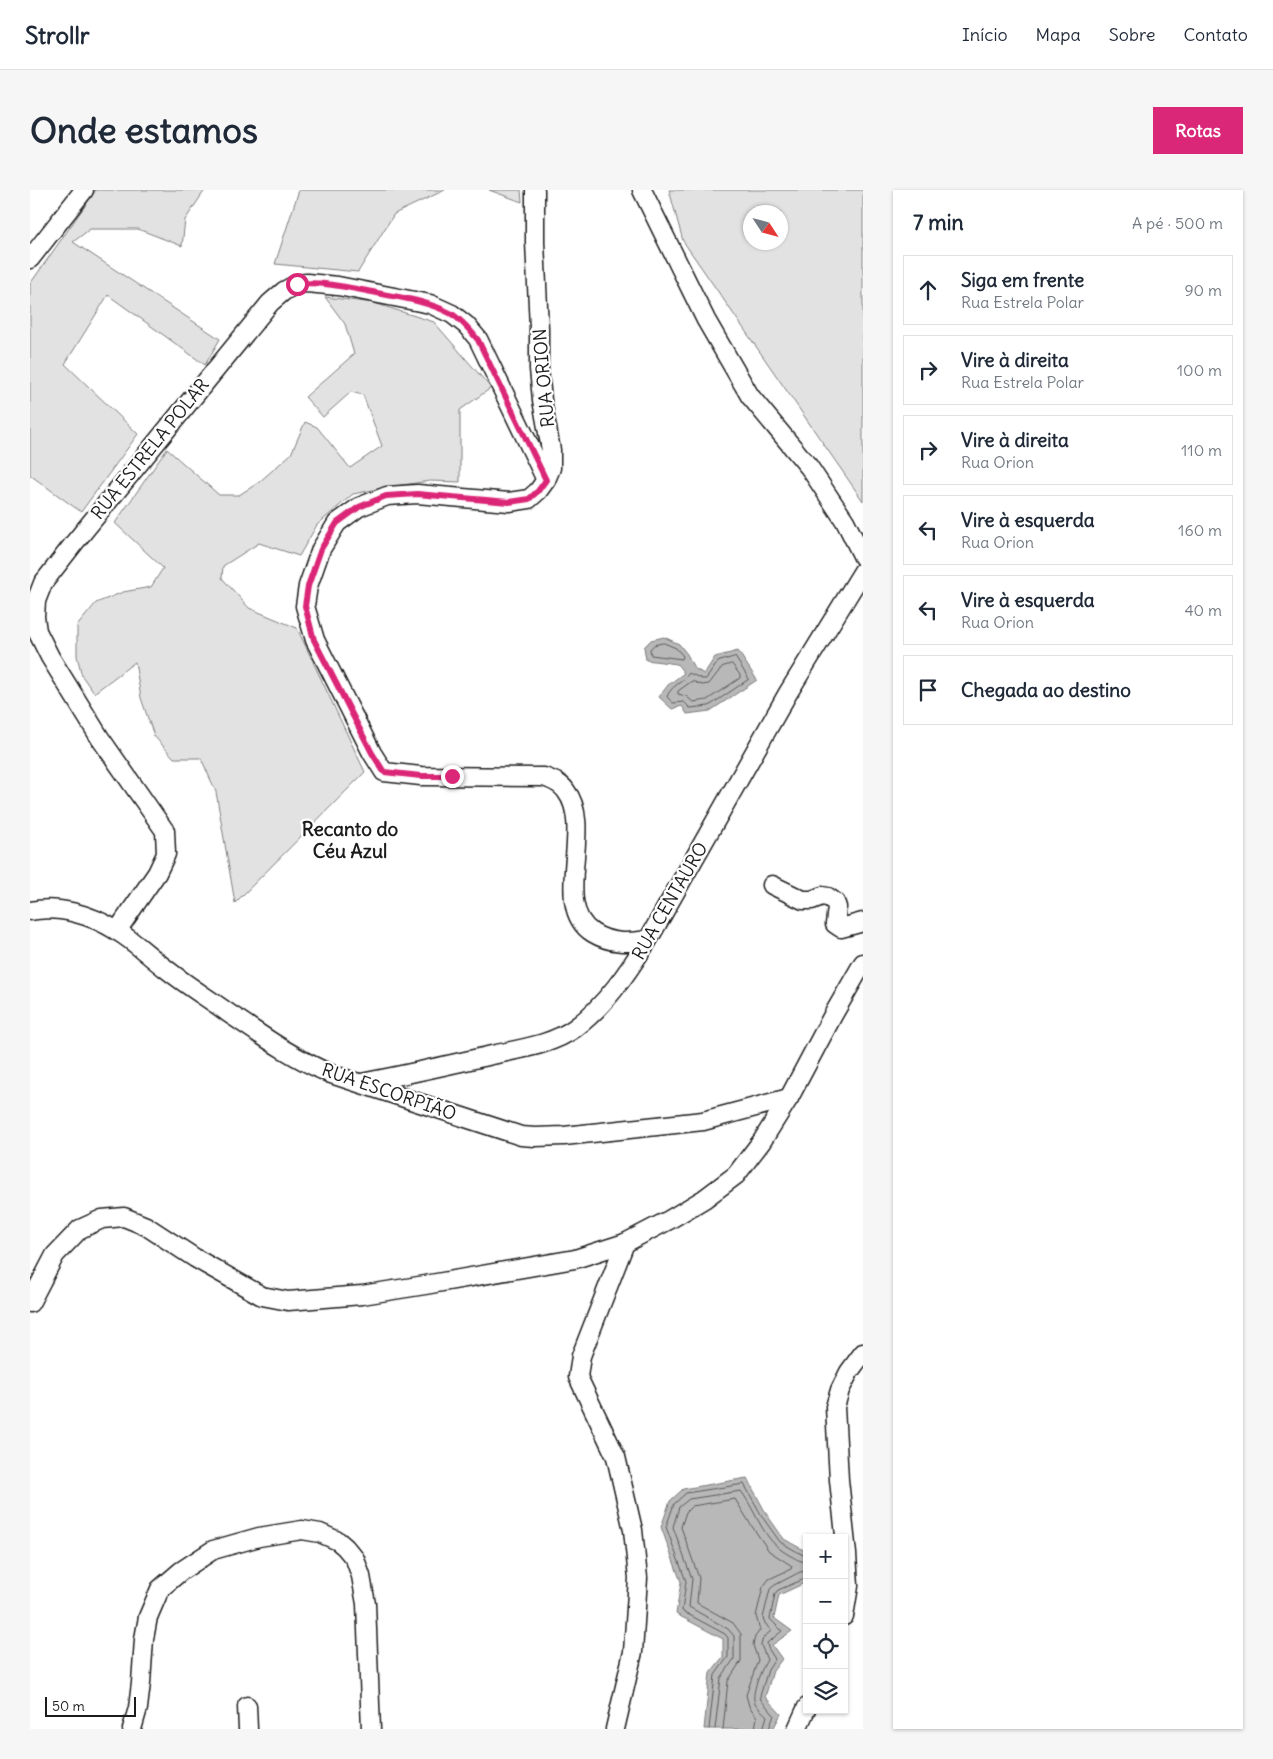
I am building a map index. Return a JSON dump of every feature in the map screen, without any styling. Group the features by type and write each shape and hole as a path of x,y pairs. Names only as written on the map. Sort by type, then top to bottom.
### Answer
{"street":[{"path":"30,259 84,190"},
{"name":"RUA ORION","path":"535,190 539,369 542,400 551,450 551,468 546,480 529,499 509,502 417,494 386,496 359,507 337,523 321,549 308,586 305,606 314,640 372,753 384,772 421,776 544,776 557,782 566,790 573,802 576,819 574,888 575,908 580,920 588,930 599,937 627,943 648,940"},
{"path":"642,190 706,320 750,396 809,467 845,521 863,557"},
{"name":"RUA ESTRELA POLAR","path":"117,931 158,873 166,854 165,831 100,738 50,657 37,631 35,617 36,601 43,583 75,542 270,303 284,291 297,284 307,283 338,286 430,304 452,314 466,325 478,340 546,480"},
{"name":"RUA CENTAURO","path":"360,1084 528,1047 555,1039 574,1029 593,1013 623,979 648,940 788,693 863,571"},
{"path":"772,885 803,900 812,900 822,896 828,897 835,902 837,907 835,924 841,928 863,922"},
{"name":"RUA ESCORPIÃO","path":"30,911 43,908 62,910 117,931 166,969 306,1064 360,1084 507,1132 535,1137 564,1136 703,1121 789,1098"},
{"path":"30,1303 55,1255 80,1229 102,1219 124,1217 146,1226 195,1258 262,1296 288,1301 362,1295 425,1285 575,1259 625,1243 704,1199 736,1174 762,1141 789,1098 863,963"},
{"path":"615,1729 633,1652 638,1578 633,1530 616,1457 578,1377 581,1356 625,1243"},
{"path":"848,1579 848,1554 839,1480 836,1407 843,1384 863,1352"},
{"path":"132,1729 142,1683 144,1639 147,1624 160,1590 181,1571 213,1550 259,1536 302,1530 320,1533 338,1541 355,1559 361,1576 366,1604 371,1729"},
{"path":"247,1706 248,1729"},
{"path":"797,1729 804,1714"}],"shaded area":[{"path":"96,190 205,190 185,220 182,246 138,229 90,229 73,242 220,339 205,365 108,295 65,364 138,434 81,512 30,475 30,284"},
{"path":"299,190 445,190 394,214 358,272 275,264"},
{"path":"489,190 521,190 522,202"},
{"path":"669,190 863,190 863,501 683,241"},
{"path":"325,297 374,303 434,322 491,388 460,410 460,482 430,481 353,494 317,525 299,556 259,543 223,566 222,578 249,608 297,628 365,772 235,903 216,792 201,758 174,758 154,736 141,698 135,662 94,693 82,676 77,656 77,626 96,603 123,592 151,587 163,568 115,523 167,449 219,495 239,495 258,483 291,454 305,422 317,427 350,468 382,446 363,395 351,392 323,417 305,397 354,354 345,324"}],"water":[{"path":"664,637 679,644 694,668 704,674 715,657 738,651 757,680 710,711 687,714 682,706 672,709 659,697 668,685 684,673 677,664 646,660 644,647 651,640"},
{"path":"747,1478 767,1515 784,1539 803,1550 803,1584 779,1595 774,1618 792,1631 772,1645 782,1659 773,1671 765,1697 781,1714 773,1729 704,1729 710,1673 723,1657 723,1639 676,1614 681,1582 661,1527 670,1501 683,1489"}],"district":[{"name":"Recanto do Céu Azul","path":"350,840"}],"route":[{"path":"297,284 338,286 430,304 452,314 466,325 478,340 546,480 529,499 509,502 417,494 386,496 359,507 337,523 321,549 308,586 305,606 314,640 372,753 384,772 403,775 452,776"}]}
